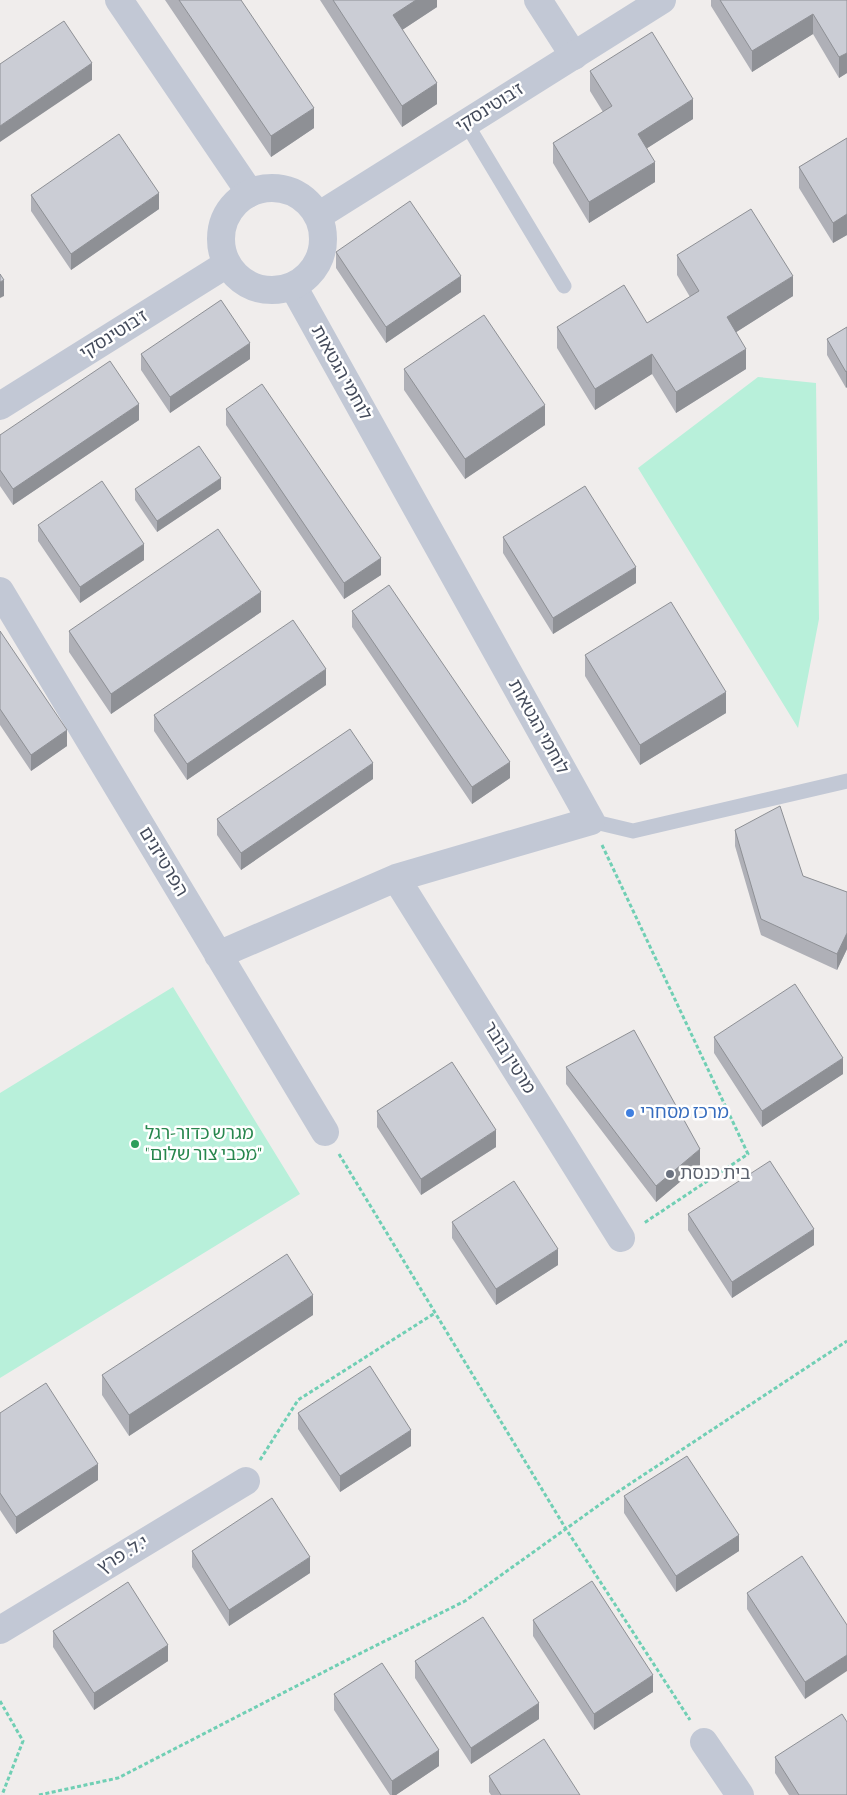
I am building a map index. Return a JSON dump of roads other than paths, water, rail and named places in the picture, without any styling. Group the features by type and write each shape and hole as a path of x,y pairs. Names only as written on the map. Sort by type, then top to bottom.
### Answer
{"street":[{"path":"119,0 250,193"},
{"path":"538,0 574,56"},
{"name":"ז'בוטינסקי","path":"318,216 662,0"},
{"path":"269,188 289,190 306,200 318,216 323,231 323,248 317,264 307,277 293,286 275,290 256,288 239,278 227,264 222,248 221,232 226,216 236,202 250,193 269,188"},
{"name":"ז'בוטינסקי","path":"0,406 227,264"},
{"name":"לוחמי הגטאות","path":"293,286 591,821"},
{"name":"הפרטיזנים","path":"0,591 325,1132"},
{"path":"218,955 396,878 591,821"},
{"name":"מרטין בובר","path":"396,878 621,1238"},
{"name":"י.ל. פרץ","path":"0,1630 246,1481"},
{"path":"704,1742 740,1795"}],"lane":[{"path":"466,123 564,286"},
{"path":"591,821 633,831 847,781"}],"place":[{"name":"מרכז מסחרי","path":"630,1113"},
{"name":"מגרש כדור-רגל \"מכבי צור שלום\"","path":"135,1144"},
{"name":"בית כנסת","path":"670,1174"}]}
